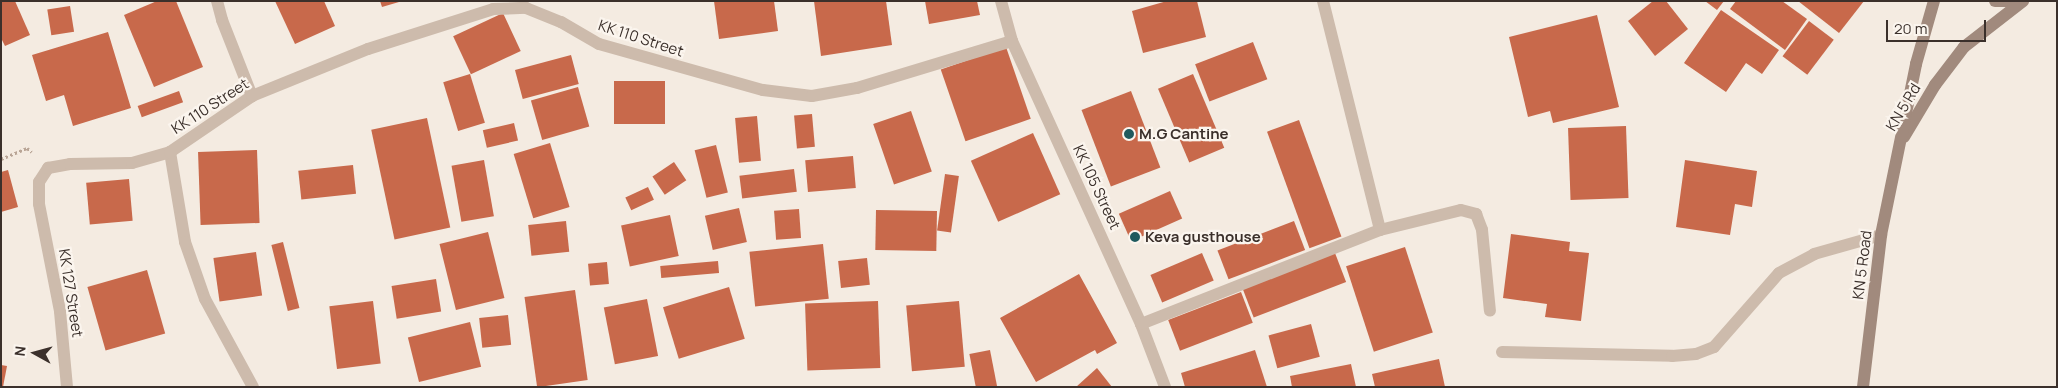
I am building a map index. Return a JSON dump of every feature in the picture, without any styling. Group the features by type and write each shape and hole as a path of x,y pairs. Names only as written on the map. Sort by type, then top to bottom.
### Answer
{"main road":[{"name":"KN 5 Rd","path":"1898,148 1916,64 1934,1"},
{"name":"KN 5 Rd","path":"1995,1 2022,1"},
{"name":"KN 5 Rd","path":"1898,148 1935,85 1964,47 2022,1"},
{"name":"KN 5 Road","path":"1863,387 1881,235 1898,148"}],"street":[{"path":"217,1 222,20 252,96"},
{"name":"KK 105 Street","path":"1001,1 1012,41 1141,324 1165,387"},
{"path":"1323,1 1380,230"},
{"name":"KK 110 Street","path":"39,204 39,182 48,168 70,164 132,164 170,152 252,96 368,49 493,9 526,8 561,22 598,44 763,90 812,96 856,88 1012,41"},
{"name":"KK 110 Street","path":"170,152 185,242 201,289 253,387"},
{"name":"KK 127 Street","path":"39,204 60,311 67,387"},
{"path":"1141,324 1380,230 1460,210 1476,214 1482,230 1490,311"},
{"path":"1502,352 1672,356 1696,354 1714,346 1779,272 1814,254 1881,235"}],"building":[{"path":"1,1 15,1 30,35 5,46 1,38"},
{"path":"157,1 176,1 203,67 154,87 124,15"},
{"path":"275,1 324,1 335,26 295,44"},
{"path":"380,1 399,1 399,2 382,7"},
{"path":"714,1 774,1 778,31 719,39"},
{"path":"814,1 886,1 892,45 821,56"},
{"path":"925,1 977,1 980,15 929,24"},
{"path":"1167,1 1197,1 1206,37 1143,53 1132,11"},
{"path":"1653,1 1666,1 1688,29 1655,56 1628,21"},
{"path":"1705,1 1724,1 1717,10"},
{"path":"1736,1 1782,1 1807,19 1785,50 1730,9"},
{"path":"1798,1 1864,1 1839,33"},
{"path":"70,6 74,32 51,35 47,10"},
{"path":"1721,10 1779,50 1762,74 1746,63 1726,92 1684,63"},
{"path":"503,13 521,51 471,74 453,36"},
{"path":"1597,15 1619,107 1553,123 1550,111 1528,117 1509,37"},
{"path":"1809,21 1834,40 1807,75 1783,56"},
{"path":"108,32 131,108 73,126 64,95 46,101 32,55"},
{"path":"1253,42 1267,79 1209,102 1195,64"},
{"path":"1006,47 1031,119 966,141 941,69"},
{"path":"571,55 579,84 523,99 515,70"},
{"path":"470,74 485,123 458,131 443,82"},
{"path":"1193,74 1224,148 1189,162 1158,89"},
{"path":"614,81 665,81 665,124 614,124"},
{"path":"578,87 589,126 542,140 531,101"},
{"path":"179,91 183,102 142,117 138,106"},
{"path":"1131,91 1160,168 1111,187 1082,110"},
{"path":"911,111 932,172 894,185 873,124"},
{"path":"812,114 815,147 797,148 794,116"},
{"path":"757,116 761,161 739,163 735,118"},
{"path":"427,118 450,228 395,239 371,130"},
{"path":"1299,120 1341,237 1309,248 1267,132"},
{"path":"514,123 518,141 487,148 483,130"},
{"path":"1626,126 1629,198 1571,200 1568,128"},
{"path":"1033,133 1060,194 998,222 971,161"},
{"path":"550,143 570,207 533,218 514,154"},
{"path":"716,145 728,193 707,198 695,150"},
{"path":"257,150 260,223 201,225 198,152"},
{"path":"853,156 856,188 808,192 805,160"},
{"path":"484,160 494,216 461,222 452,166"},
{"path":"1685,160 1757,171 1752,207 1735,204 1730,235 1676,227"},
{"path":"674,162 686,180 665,195 652,177"},
{"path":"353,165 356,194 301,200 298,171"},
{"path":"794,169 797,192 742,199 739,176"},
{"path":"8,170 18,207 1,212 1,172"},
{"path":"945,174 959,176 951,232 937,230"},
{"path":"129,179 133,221 90,225 86,183"},
{"path":"648,187 654,200 631,210 625,198"},
{"path":"1170,191 1182,218 1131,241 1119,214"},
{"path":"739,208 747,242 713,250 705,216"},
{"path":"799,209 801,238 776,240 774,211"},
{"path":"876,210 937,211 936,251 875,250"},
{"path":"670,215 679,256 630,266 621,225"},
{"path":"566,221 569,252 531,256 528,225"},
{"path":"1294,221 1305,250 1229,279 1217,250"},
{"path":"488,232 504,298 456,310 439,244"},
{"path":"1511,234 1570,242 1569,251 1589,253 1581,321 1545,317 1547,304 1503,298"},
{"path":"283,242 299,308 288,311 271,245"},
{"path":"823,244 829,299 755,306 749,252"},
{"path":"1405,247 1433,333 1374,352 1346,266"},
{"path":"256,252 262,296 220,302 213,258"},
{"path":"1202,253 1214,281 1162,302 1150,275"},
{"path":"1335,253 1346,282 1254,317 1243,288"},
{"path":"867,258 870,285 841,288 838,261"},
{"path":"718,261 719,273 661,278 660,266"},
{"path":"607,262 609,284 590,286 588,264"},
{"path":"147,270 165,333 106,351 87,287"},
{"path":"1079,274 1117,343 1097,354 1095,350 1036,382 1000,318"},
{"path":"436,279 441,312 397,319 392,286"},
{"path":"729,287 745,339 679,359 663,307"},
{"path":"575,290 588,380 537,387 524,297"},
{"path":"1241,292 1253,323 1180,351 1168,320"},
{"path":"647,299 658,356 615,364 604,307"},
{"path":"373,301 381,364 337,369 329,306"},
{"path":"878,301 880,368 807,371 805,304"},
{"path":"959,301 965,367 912,371 906,306"},
{"path":"508,315 511,345 482,348 479,318"},
{"path":"470,322 481,367 419,382 408,337"},
{"path":"1311,324 1320,357 1277,368 1268,335"},
{"path":"990,350 997,387 976,387 969,354"},
{"path":"1255,350 1267,387 1185,387 1181,373"},
{"path":"1439,359 1445,387 1375,387 1372,374"},
{"path":"1351,364 1356,387 1292,387 1290,376"},
{"path":"1,365 7,366 3,387 1,387"},
{"path":"1097,368 1112,387 1076,387"}],"place":[{"name":"M.G Cantine","path":"1129,134"},
{"name":"Keva gusthouse","path":"1135,237"}]}
